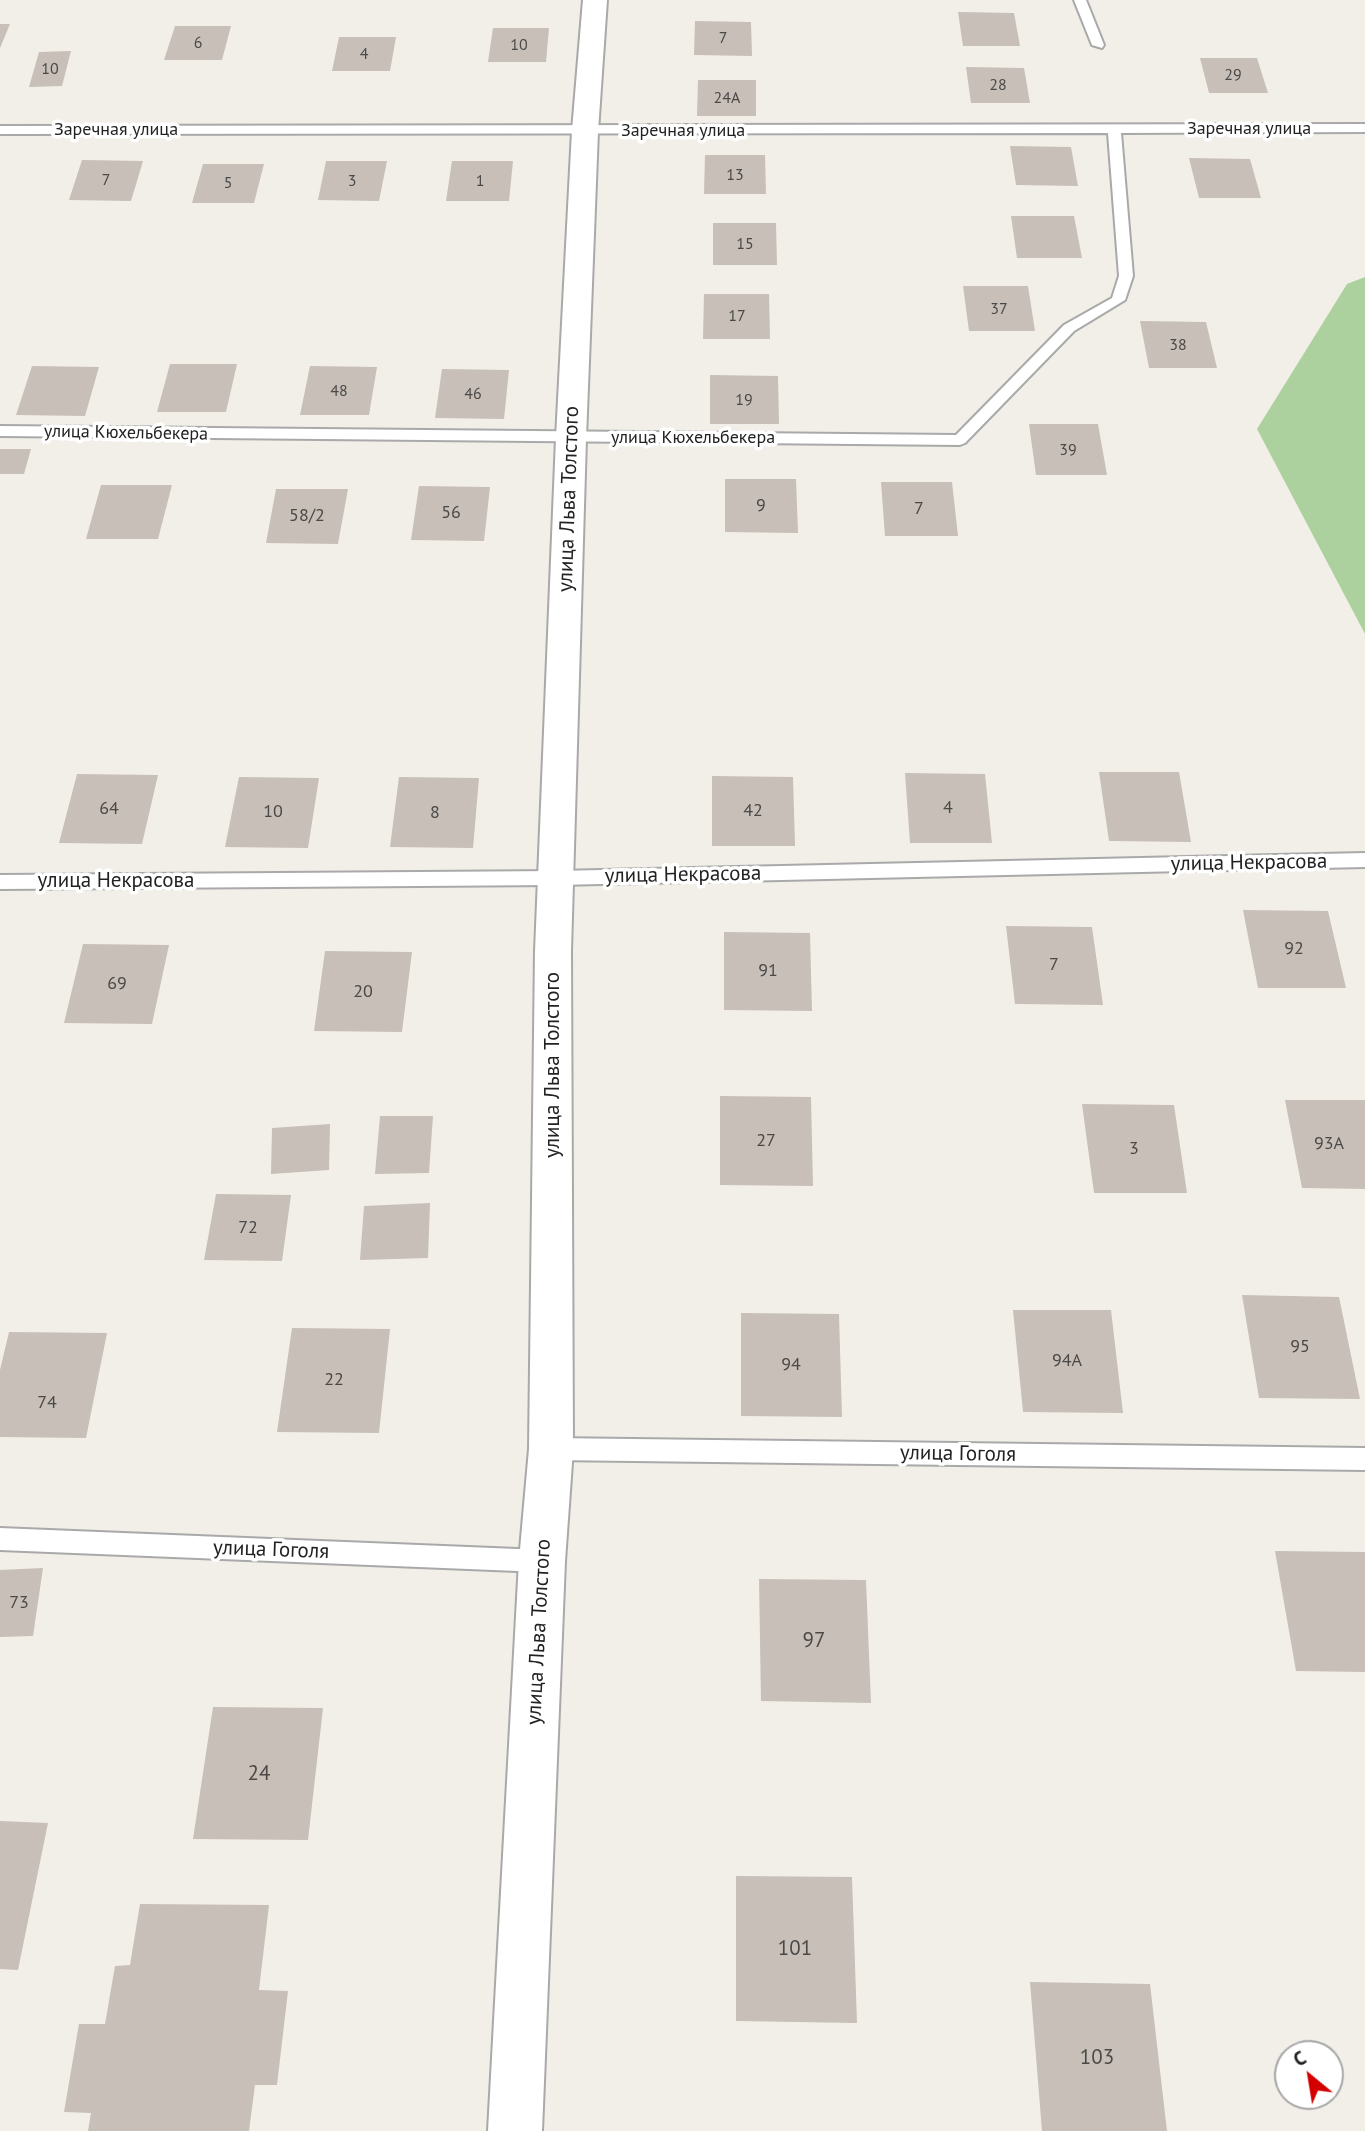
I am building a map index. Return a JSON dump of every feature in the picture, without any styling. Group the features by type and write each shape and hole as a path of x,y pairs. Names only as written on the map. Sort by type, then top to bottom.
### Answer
{"street":[{"name":"улица Льва Толстого","path":"515,2131 542,1561 551,1449 553,951 571,438 585,131 594,0"}],"lane":[{"path":"1080,0 1098,46"},
{"name":"Заречная улица","path":"0,130 1365,128"},
{"name":"улица Кюхельбекера","path":"0,431 960,440 1069,328 1118,300 1126,276 1114,130"},
{"name":"улица Некрасова","path":"0,882 557,878 1365,860"},
{"name":"улица Гоголя","path":"551,1449 1365,1459"},
{"name":"улица Гоголя","path":"0,1539 542,1561"}],"green space":[{"path":"1365,277 1365,634 1257,429 1347,284"}],"building":[{"path":"958,12 1014,13 1020,46 963,46"},
{"path":"695,21 751,22 752,56 694,55"},
{"path":"0,24 10,24 0,48"},
{"path":"175,26 231,26 222,60 164,60"},
{"path":"493,28 549,28 546,62 488,62"},
{"path":"339,37 396,37 390,71 332,71"},
{"path":"71,51 62,86 29,87 39,52"},
{"path":"1200,58 1257,58 1268,93 1209,93"},
{"path":"966,67 1024,68 1030,103 971,103"},
{"path":"698,80 756,80 756,116 697,116"},
{"path":"1010,146 1071,147 1078,186 1016,185"},
{"path":"705,155 765,155 766,194 704,194"},
{"path":"1189,158 1250,159 1261,198 1199,198"},
{"path":"82,160 143,161 131,201 69,200"},
{"path":"326,161 387,161 379,201 318,200"},
{"path":"452,161 513,161 509,201 446,201"},
{"path":"203,164 264,164 254,203 192,203"},
{"path":"1011,216 1074,216 1082,258 1017,258"},
{"path":"713,223 776,223 777,265 713,265"},
{"path":"963,286 1028,286 1035,331 969,331"},
{"path":"704,294 769,294 770,339 703,339"},
{"path":"1140,321 1206,322 1217,368 1149,368"},
{"path":"170,364 237,364 226,412 157,412"},
{"path":"32,366 99,367 85,416 16,415"},
{"path":"310,366 377,367 369,415 300,415"},
{"path":"442,369 509,370 504,419 435,418"},
{"path":"710,375 778,376 779,424 710,424"},
{"path":"1029,424 1098,424 1107,475 1036,475"},
{"path":"0,449 31,449 24,474 0,474"},
{"path":"725,479 796,479 798,533 725,532"},
{"path":"881,482 952,482 958,536 885,536"},
{"path":"101,485 172,485 158,539 86,539"},
{"path":"419,486 490,487 484,541 411,540"},
{"path":"276,489 348,489 338,544 266,543"},
{"path":"1099,772 1179,772 1191,842 1109,841"},
{"path":"905,773 985,774 992,843 910,843"},
{"path":"77,774 158,775 142,844 59,843"},
{"path":"712,776 793,777 795,846 712,846"},
{"path":"239,777 319,778 308,848 225,847"},
{"path":"399,777 479,778 473,848 390,847"},
{"path":"1243,910 1328,911 1346,988 1258,988"},
{"path":"1006,926 1092,927 1103,1005 1015,1004"},
{"path":"724,932 810,933 812,1011 724,1010"},
{"path":"83,944 169,945 152,1024 64,1023"},
{"path":"325,951 412,952 402,1032 314,1031"},
{"path":"720,1096 811,1097 813,1186 720,1185"},
{"path":"1285,1100 1365,1100 1365,1189 1302,1188"},
{"path":"1082,1104 1174,1105 1187,1193 1094,1193"},
{"path":"380,1116 433,1116 429,1173 375,1174"},
{"path":"330,1124 329,1170 271,1174 272,1128"},
{"path":"216,1194 291,1195 282,1261 204,1260"},
{"path":"430,1203 428,1258 360,1260 364,1206"},
{"path":"1242,1295 1339,1297 1360,1399 1259,1398"},
{"path":"1013,1310 1111,1310 1123,1413 1023,1412"},
{"path":"741,1313 839,1314 842,1417 741,1416"},
{"path":"292,1328 390,1329 379,1433 277,1432"},
{"path":"9,1332 107,1333 86,1438 0,1437 0,1370"},
{"path":"1275,1551 1365,1552 1365,1672 1296,1671"},
{"path":"43,1568 33,1636 0,1637 0,1570"},
{"path":"759,1579 866,1580 871,1703 761,1701"},
{"path":"213,1707 323,1708 308,1840 193,1839"},
{"path":"0,1821 48,1823 18,1970 0,1969"},
{"path":"736,1876 852,1877 857,2023 736,2021"},
{"path":"140,1904 269,1905 259,1990 288,1991 277,2085 255,2085 249,2131 88,2131 91,2113 64,2112 79,2024 105,2024 115,1966 130,1965"},
{"path":"1030,1982 1150,1984 1167,2131 1042,2131"}]}
